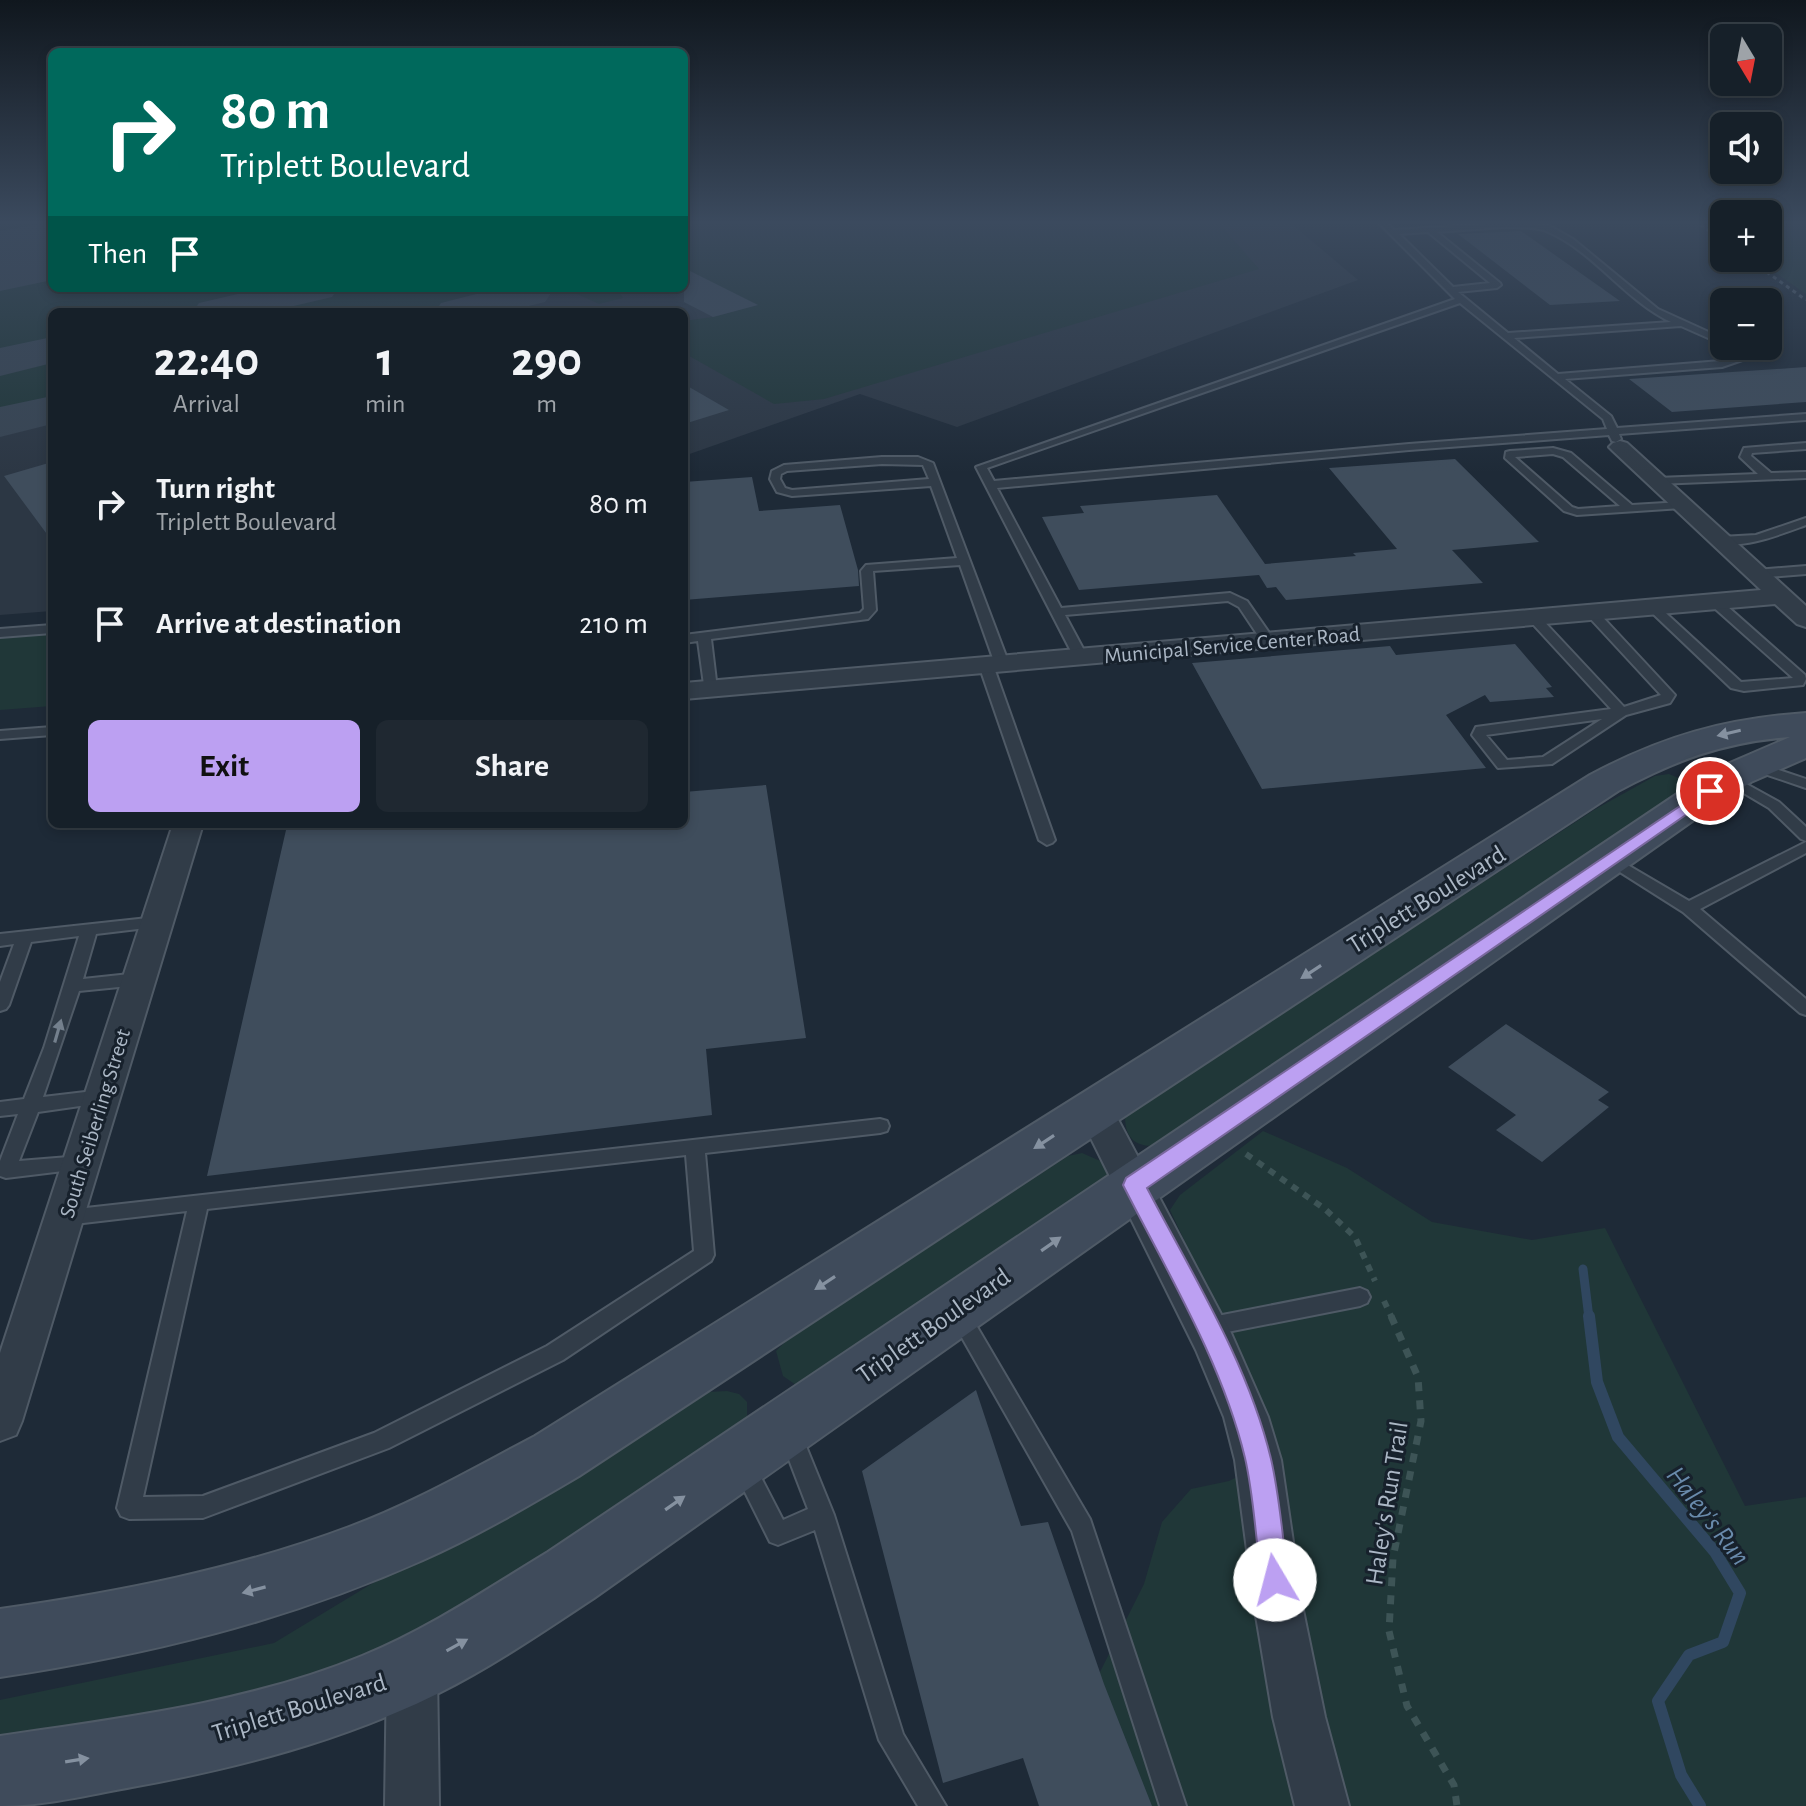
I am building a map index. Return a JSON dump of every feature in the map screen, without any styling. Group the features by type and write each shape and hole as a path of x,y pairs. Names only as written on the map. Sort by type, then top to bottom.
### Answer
{"main road":[{"name":"Triplett Boulevard","path":"0,1643 146,1621 282,1583 401,1538 557,1456 1616,776 1700,740 1739,730 1806,724"},
{"name":"Triplett Boulevard","path":"0,1772 174,1744 322,1705 412,1670 571,1575 1609,860 1763,776 1806,744"}],"street":[{"path":"1617,440 1682,505 1796,607"},
{"name":"Municipal Service Center Road","path":"688,691 1715,602 1796,607"},
{"name":"South Seiberling Street","path":"0,1421 187,828"},
{"path":"1095,1110 1207,1327 1246,1417 1258,1460 1279,1610 1299,1717 1322,1806"},
{"path":"412,1670 412,1806"}],"lane":[{"path":"1080,656 981,467 1449,304"},
{"path":"1466,304 1607,418 1617,440"},
{"path":"1644,304 1710,336"},
{"path":"1506,336 1680,324"},
{"path":"1557,377 1722,364 1736,360"},
{"path":"990,485 1253,460 1617,440 1806,417"},
{"path":"1769,477 1745,457 1748,450 1806,446"},
{"path":"1629,508 1567,455 1553,451 1510,454 1510,458 1568,509 1577,512 1682,505"},
{"path":"935,482 792,493 781,490 775,479 776,473 784,468 922,460 928,463 935,482 964,561 1047,840"},
{"path":"1657,481 1806,475"},
{"path":"1721,540 1757,538 1806,521"},
{"path":"688,639 864,616 870,610 870,568 964,561"},
{"path":"1756,574 1806,570"},
{"path":"1057,612 1230,597 1243,604 1268,640"},
{"path":"1653,608 1736,685 1798,682 1800,678 1715,602"},
{"path":"1592,613 1668,695 1665,700 1621,712 1478,732 1503,765 1547,761 1621,712"},
{"path":"1534,618 1621,712"},
{"path":"0,633 48,629"},
{"path":"704,637 710,689"},
{"path":"0,735 48,731"},
{"path":"1763,776 1774,805 1806,836"},
{"path":"1689,908 1806,847"},
{"path":"1609,860 1689,908 1806,1009"},
{"path":"0,940 157,922"},
{"path":"81,1163 6,1170 32,1105 89,930"},
{"path":"0,1005 25,937"},
{"path":"71,986 139,979"},
{"path":"0,1109 102,1097"},
{"path":"64,1217 880,1126"},
{"path":"199,1202 129,1508 203,1507 381,1441 555,1353 704,1255 695,1148"},
{"path":"1207,1327 1368,1291"},
{"path":"956,1309 1082,1527 1173,1806"},
{"path":"787,1426 822,1515 892,1740 933,1806"},
{"path":"739,1459 778,1534 822,1515"}],"path":[{"path":"1215,1131 1325,1209 1355,1237 1368,1291"},
{"name":"Haley's Run Trail","path":"1382,1297 1418,1377 1421,1421 1393,1558 1389,1631 1407,1706 1454,1785 1457,1806"}],"shaded area":[{"path":"0,304 1292,304 957,427 860,394 688,455 688,308 48,308 48,611 0,615"}],"green space":[{"path":"0,304 232,304 216,308 48,308 48,346 0,357"},
{"path":"289,304 479,304 457,308 272,308"},
{"path":"1141,304 824,399 774,404 688,355 688,320 757,305"},
{"path":"48,359 48,408 0,419 0,370"},
{"path":"48,633 48,706 0,710 0,637"},
{"path":"1669,774 1681,779 1689,792 1170,1145 1152,1146 1133,1140 1125,1116 1594,810 1655,776"},
{"path":"1263,1131 1347,1168 1432,1222 1532,1240 1605,1228 1745,1506 1806,1497 1806,1806 1146,1806 1097,1678 1144,1584 1162,1522 1191,1489 1229,1481 1281,1455 1254,1388 1170,1210 1180,1195"},
{"path":"1082,1153 1105,1163 1110,1181 813,1384 796,1385 783,1376 776,1351 787,1340 1068,1156"},
{"path":"708,1392 739,1394 747,1402 747,1422 522,1583 313,1682 165,1717 0,1742 0,1700 274,1643 373,1583 538,1502 691,1400"}],"building":[{"path":"688,304 758,305 713,317"},
{"path":"1806,367 1806,402 1672,412 1629,379"},
{"path":"688,386 729,410 688,423"},
{"path":"1455,459 1539,542 1452,550 1483,583 1286,600 1276,587 1267,588 1259,575 1079,590 1042,517 1084,513 1080,506 1217,495 1265,564 1356,556 1353,553 1397,549 1329,468"},
{"path":"48,463 48,536 4,476"},
{"path":"752,477 759,511 840,505 858,570 859,586 688,600 688,482"},
{"path":"1515,644 1552,687 1546,688 1554,697 1490,702 1485,695 1446,715 1486,768 1262,789 1192,663 1390,646 1396,655"},
{"path":"766,785 806,1038 706,1049 712,1115 207,1176 286,830 688,828 688,792"},
{"path":"1506,1024 1609,1092 1598,1100 1609,1107 1542,1162 1496,1130 1516,1115 1448,1067"},
{"path":"976,1390 1021,1526 1048,1522 1104,1684 1152,1806 1039,1806 1023,1758 943,1783 862,1471"}],"waterway":[{"name":"Haley's Run","path":"1583,1269 1589,1318"},
{"name":"Haley's Run","path":"1589,1316 1597,1382 1618,1437 1715,1552 1740,1593 1723,1642 1689,1655 1658,1701 1681,1775 1700,1806"}],"taxiway":[{"path":"231,308 247,304"},
{"path":"472,308 486,304"},
{"path":"0,362 48,351"},
{"path":"0,422 48,411"}],"route":[{"path":"1275,1580 1258,1460 1246,1417 1216,1346 1134,1185 1710,791"}]}
